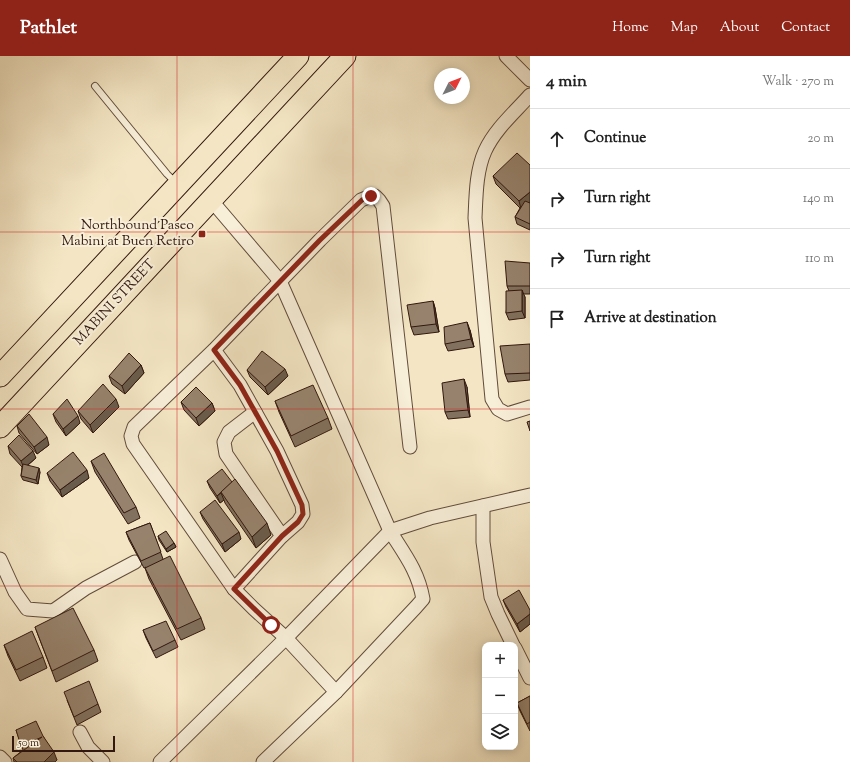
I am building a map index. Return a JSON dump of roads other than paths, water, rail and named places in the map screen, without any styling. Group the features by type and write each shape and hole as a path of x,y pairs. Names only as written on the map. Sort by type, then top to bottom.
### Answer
{"main road":[{"path":"0,376 298,56"},
{"name":"MABINI STREET","path":"0,427 345,56"}],"street":[{"path":"506,56 530,80"},
{"path":"530,95 496,133 485,151 479,174 475,218 492,398 498,409 507,414 530,408"},
{"path":"336,692 286,638 234,589 133,444 131,436 134,427 143,417 214,350 320,240 362,200 375,196 380,200 383,206 410,448"},
{"path":"211,200 280,281 390,531 415,569 423,599 336,692 263,762"},
{"path":"214,350 240,385 277,451 302,505 303,514 298,522 282,536 234,589"},
{"path":"255,412 229,432 224,442 226,454 282,536"},
{"path":"160,762 286,638 390,531 430,518 530,495"},
{"path":"482,506 484,542 491,597 512,642"},
{"path":"0,559 15,592 27,609 53,612 86,588 135,562"},
{"path":"518,654 530,678"},
{"path":"80,732 88,747 103,762"},
{"path":"0,757 5,762"}],"lane":[{"path":"95,86 166,174 178,185"}],"place":[{"name":"Northbound Paseo Mabini at Buen Retiro","path":"202,234"}]}
